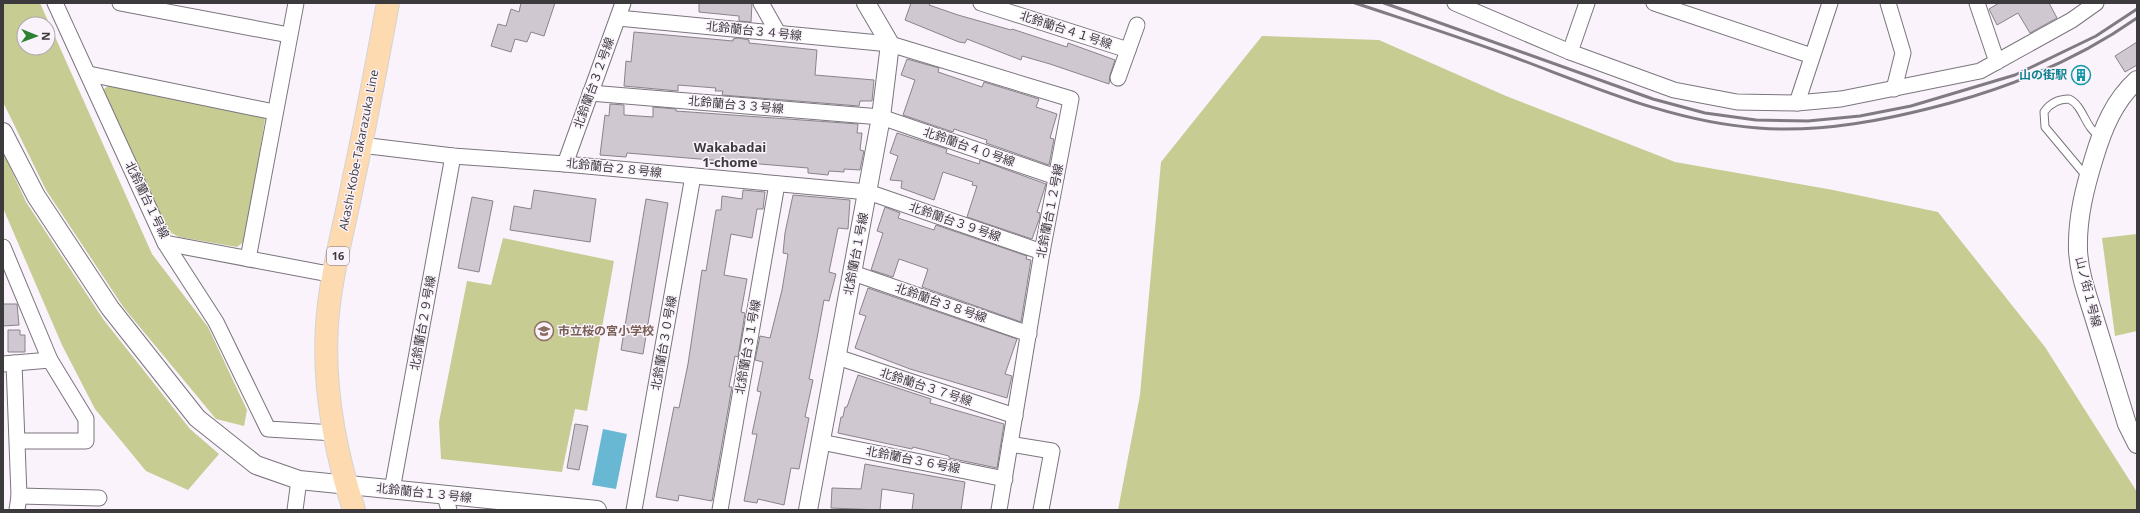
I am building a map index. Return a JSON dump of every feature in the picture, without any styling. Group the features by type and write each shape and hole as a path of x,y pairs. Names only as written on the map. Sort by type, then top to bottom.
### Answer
{"main road":[{"name":"Akashi-Kobe-Takarazuka Line","path":"354,510 346,486 335,434 327,384 327,325 334,275 388,3"}],"street":[{"name":"北鈴蘭台１号線","path":"55,3 165,243 334,275"},
{"path":"120,3 289,35"},
{"path":"248,259 274,112 296,3"},
{"name":"北鈴蘭台３２号線","path":"565,164 623,3"},
{"path":"761,3 778,33"},
{"path":"866,3 890,44"},
{"name":"北鈴蘭台４１号線","path":"980,3 1128,50"},
{"path":"1455,3 1570,52 1674,90 1737,102 1797,103 1841,99 1980,71 2072,20 2096,3"},
{"path":"1570,52 1587,3"},
{"path":"1654,3 1812,56"},
{"path":"1797,103 1830,3"},
{"path":"1888,3 1903,53 1894,89"},
{"path":"1977,3 1997,62"},
{"name":"北鈴蘭台３４号線","path":"618,18 890,44"},
{"name":"北鈴蘭台４１号線","path":"1118,78 1137,25"},
{"name":"北鈴蘭台１号線","path":"808,510 868,192 881,117 890,44"},
{"name":"北鈴蘭台１２号線","path":"890,44 1071,99 1042,252 999,510"},
{"path":"88,74 274,112"},
{"name":"山ノ街１号線","path":"2137,80 2115,105 2101,136 2087,178 2079,225 2078,250 2080,268 2127,424 2137,444"},
{"name":"北鈴蘭台３３号線","path":"590,92 881,117"},
{"name":"北鈴蘭台４０号線","path":"881,117 1056,176"},
{"name":"北鈴蘭台１３号線","path":"3,132 36,196 110,308 197,418 256,465 300,480 392,490 447,503 597,510"},
{"name":"北鈴蘭台２８号線","path":"361,145 453,156 565,164 868,192"},
{"name":"北鈴蘭台２９号線","path":"392,490 453,156"},
{"name":"北鈴蘭台３０号線","path":"634,510 693,176"},
{"name":"北鈴蘭台３１号線","path":"720,510 776,184"},
{"name":"北鈴蘭台３９号線","path":"868,192 1042,252"},
{"path":"165,243 216,322 268,429 335,434"},
{"path":"3,247 50,360 86,419 86,440 18,441"},
{"name":"北鈴蘭台３８号線","path":"853,273 1028,334"},
{"name":"北鈴蘭台３７号線","path":"837,357 1015,416"},
{"path":"50,360 9,364 18,441 18,503 99,498"},
{"name":"北鈴蘭台３６号線","path":"821,442 1004,479"},
{"path":"1010,444 1052,451 1041,510"},
{"path":"295,510 300,480"}],"lane":[{"path":"2087,178 2045,127 2044,112 2050,105 2057,101 2069,99 2075,103 2089,125 2101,136"}],"green space":[{"path":"3,3 40,3 46,16 16,16 16,56 56,56 56,39 152,254 208,327 247,410 244,426 216,419 124,308 46,190 3,102"},
{"path":"1262,36 1379,40 1506,96 1675,162 1833,190 1938,212 2045,347 2137,492 2137,510 1118,510 1140,395 1161,162"},
{"path":"109,85 260,114 265,119 246,240 237,247 179,237 166,230 103,90"},
{"path":"3,152 26,202 103,319 190,429 219,454 188,490 146,471 95,409 62,345 3,208"},
{"path":"2137,234 2137,331 2115,336 2102,238"},
{"path":"503,238 614,261 587,411 575,409 562,472 441,459 439,422 467,281 491,285"}],"water":[{"path":"603,429 627,434 616,489 592,485"}],"building":[{"path":"521,3 555,3 544,36 531,32 527,42 515,39 511,52 491,46 498,24 506,26 511,9 519,12"},
{"path":"699,3 752,3 751,22 739,21 739,16 699,12"},
{"path":"911,3 930,3 929,5 958,15 1011,30 1012,29 1067,47 1068,43 1115,60 1110,75 1109,84 1022,56 1021,60 967,39 965,43 959,42 905,20"},
{"path":"1999,3 2049,3 2057,18 2030,33 2018,13 1997,25 1989,9"},
{"path":"634,32 733,41 733,39 738,38 749,40 749,43 817,50 815,75 874,80 872,101 860,101 859,106 722,95 723,91 715,91 716,88 678,85 678,91 624,86 626,61 631,62"},
{"path":"2137,42 2137,65 2125,72 2115,56"},
{"path":"907,59 939,68 938,72 982,87 984,82 1039,99 1036,107 1057,114 1050,138 1054,139 1049,165 986,143 987,140 954,129 953,132 903,115 915,80 901,75"},
{"path":"610,104 624,105 624,115 653,117 653,107 676,109 676,111 858,124 857,133 862,133 860,150 864,151 860,170 844,169 844,172 829,171 828,175 808,173 808,168 627,153 626,157 600,155 605,115 609,116"},
{"path":"897,133 947,149 946,153 979,164 980,160 1046,184 1037,212 1040,213 1040,217 1032,239 967,217 977,186 972,185 973,182 943,172 934,200 901,188 902,181 890,180 898,156 890,153"},
{"path":"534,190 596,199 590,242 510,230 514,206 531,209"},
{"path":"743,190 765,192 763,209 757,209 752,238 731,234 724,275 747,279 741,312 745,313 738,357 735,356 729,387 732,387 712,501 679,495 678,501 656,497 674,407 679,408 688,364 702,270 706,271 716,210 721,210 722,196 742,199"},
{"path":"793,195 850,200 848,229 838,228 829,272 836,274 829,301 824,300 809,379 813,380 805,417 809,418 799,469 791,468 784,505 758,499 757,503 744,501 757,434 752,434 761,392 757,391 763,362 755,360 760,336 770,338 782,290 788,254 783,253 785,233"},
{"path":"472,197 493,201 479,272 458,268"},
{"path":"646,199 668,203 643,354 621,350"},
{"path":"885,207 900,213 898,218 934,230 936,225 1027,256 1026,259 1031,260 1021,322 922,287 928,269 899,259 893,277 871,270 883,233 877,231"},
{"path":"868,288 1017,339 1005,374 1012,376 1007,398 910,369 855,348 866,316 859,314"},
{"path":"3,304 17,304 19,325 3,326"},
{"path":"8,330 20,330 20,335 25,335 25,352 8,352"},
{"path":"858,375 931,399 930,403 1004,424 997,468 949,458 949,456 913,447 912,449 838,433 841,417 843,417 845,407 847,407"},
{"path":"575,424 588,426 579,470 567,468"},
{"path":"865,464 965,482 961,510 912,510 914,494 882,489 880,510 831,508 832,488 861,489"}],"railway":[{"path":"1355,3 1516,58 1634,102 1695,119 1758,128 1782,129 1830,127 1878,120 1975,96 2023,79 2070,58 2093,46 2137,18"},
{"path":"1384,3 1653,99 1705,113 1756,120 1808,121 1860,116 1911,106 2015,75 2096,36 2137,9"}],"place":[{"name":"山の街駅","path":"2081,75"},
{"name":"市立桜の宮小学校","path":"544,331"}],"district":[{"name":"Wakabadai 1-chome","path":"730,154"}]}
